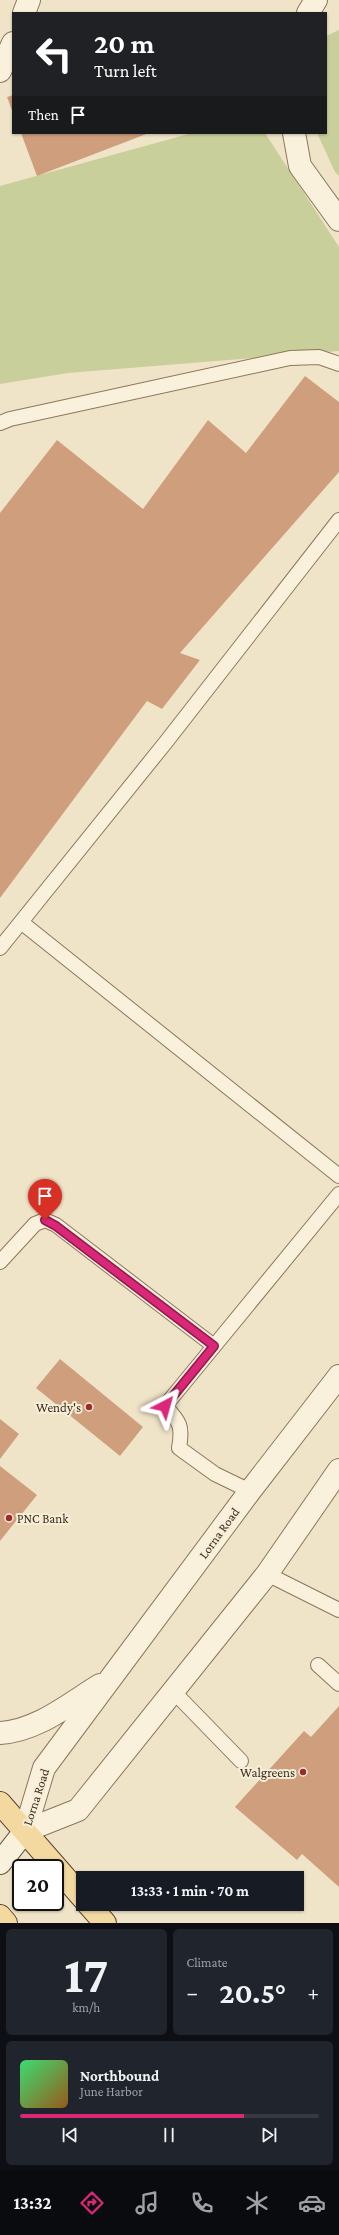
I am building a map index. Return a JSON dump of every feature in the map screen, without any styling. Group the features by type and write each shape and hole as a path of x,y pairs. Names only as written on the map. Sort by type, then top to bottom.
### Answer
{"main road":[{"path":"0,1803 76,1890"},
{"path":"94,1911 105,1923"},
{"path":"0,1916 6,1923"}],"street":[{"path":"24,12 29,0"},
{"path":"309,12 316,0"},
{"path":"0,71 12,46"},
{"path":"294,134 300,166 339,220"},
{"name":"Lorna Road","path":"25,1831 44,1768 250,1491 339,1376"},
{"name":"Lorna Road","path":"25,1831 78,1810 172,1690 267,1574 339,1470"},
{"path":"0,1733 16,1732 39,1722 111,1678"},
{"path":"0,1863 25,1831"}],"lane":[{"path":"0,423 10,419 290,358 319,357 339,364"},
{"path":"0,948 166,742 339,520"},
{"path":"20,922 339,1176"},
{"path":"250,1491 215,1474 179,1448 182,1433 179,1422 165,1406 339,1194"},
{"path":"0,1262 35,1224 45,1220 56,1226 214,1346"},
{"path":"267,1574 337,1605"},
{"path":"318,1665 339,1684"},
{"path":"172,1690 241,1761"}],"green space":[{"path":"339,30 339,176 335,172 317,134 327,134 327,36"},
{"path":"188,134 266,134 339,247 339,351 68,373 0,384 0,186"}],"building":[{"path":"12,95 12,110 7,97"},
{"path":"21,134 146,134 37,176"},
{"path":"305,376 339,402 339,472 180,653 200,660 162,709 147,701 0,898 0,513 57,440 143,509 208,420 246,453"},
{"name":"Wendy's","path":"60,1359 143,1427 120,1456 36,1388"},
{"path":"0,1419 19,1434 0,1459"},
{"name":"PNC Bank","path":"0,1466 37,1495 0,1541"},
{"name":"Walgreens","path":"339,1706 339,1887 302,1854 297,1860 235,1807 304,1731 311,1737"}],"place":[{"name":"Wendy's","path":"89,1407"},
{"name":"PNC Bank","path":"9,1518"},
{"name":"Walgreens","path":"303,1772"}],"route":[{"path":"45,1220 56,1226 214,1346 165,1406"}]}
